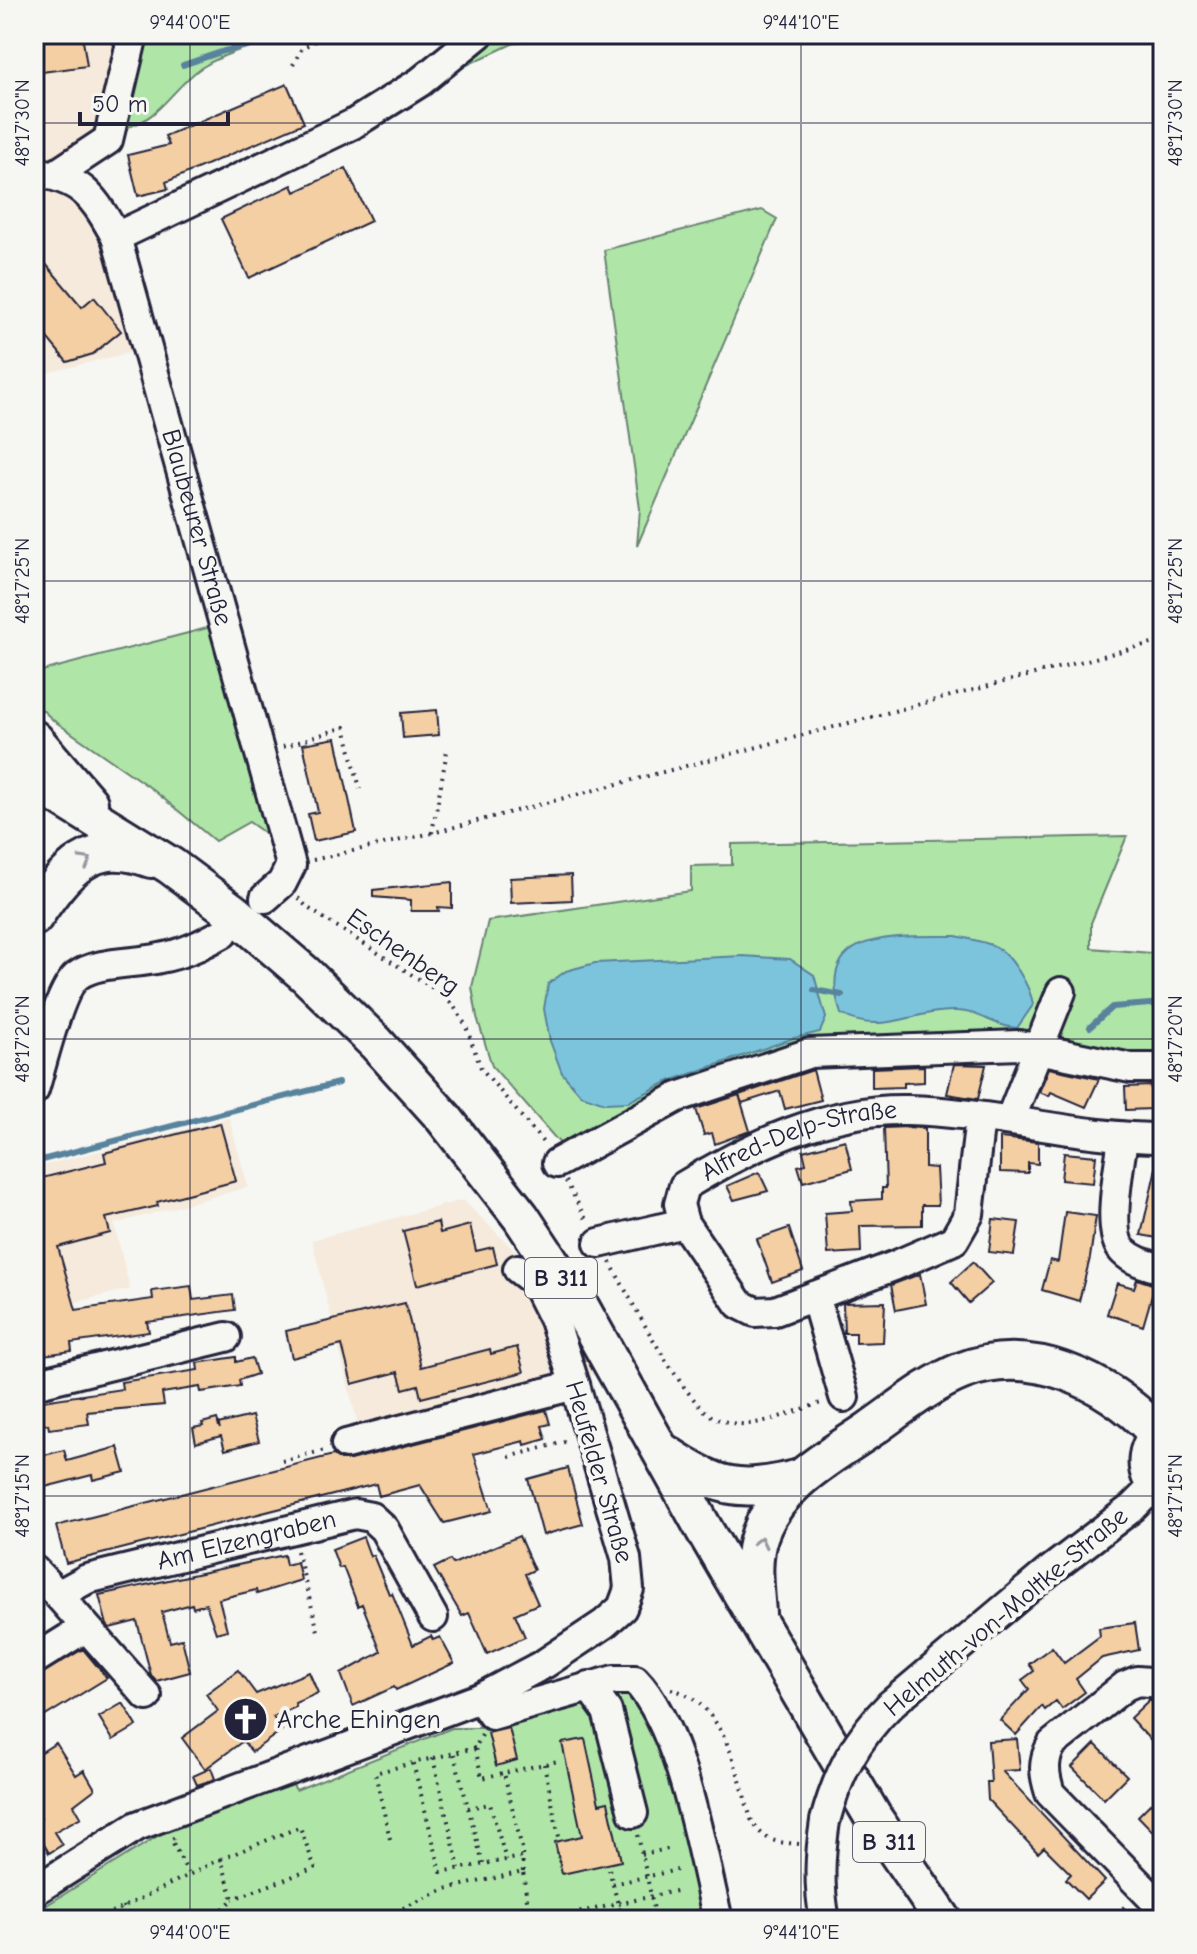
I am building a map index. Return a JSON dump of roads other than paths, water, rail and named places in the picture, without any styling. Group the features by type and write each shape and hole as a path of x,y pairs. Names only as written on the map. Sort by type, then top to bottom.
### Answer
{"main road":[{"path":"34,739 109,825"},
{"name":"B 311","path":"34,781 109,825 234,913 305,974 376,1043 443,1117 521,1217 581,1308 705,1531 873,1817 943,1920"},
{"path":"34,917 61,880 83,860 105,852 129,850 171,866"},
{"path":"758,1618 754,1572 759,1535 776,1504 800,1478 932,1387 962,1371 994,1363 1064,1370 1104,1389 1159,1428"},
{"path":"660,1450 700,1476 734,1487 764,1487 800,1478"}],"street":[{"path":"116,237 353,124 420,82 479,34"},
{"name":"Blaubeurer Straße","path":"45,173 108,140 131,37"},
{"name":"Blaubeurer Straße","path":"45,173 80,185 97,204 116,237 261,754 279,882"},
{"path":"34,1090 63,994 77,976 117,964 159,959 223,933"},
{"path":"1010,1120 1061,992"},
{"path":"557,1163 678,1097 810,1053 1019,1045 1131,1068 1163,1068"},
{"name":"Alfred-Delp-Straße","path":"980,1117 969,1214 954,1240 775,1311 755,1312 739,1304 684,1223 679,1204 684,1186 727,1160 800,1129 851,1115 906,1110 980,1117 1010,1120 1123,1138 1163,1138"},
{"path":"1123,1138 1113,1225 1120,1249 1140,1262 1163,1269"},
{"path":"599,1243 684,1223"},
{"name":"Heufelder Straße","path":"34,1891 137,1826 364,1743 486,1706 604,1624 622,1608 629,1589 626,1558 575,1385 554,1320 535,1282 518,1269"},
{"path":"815,1296 844,1397"},
{"path":"34,1384 226,1337"},
{"path":"346,1444 575,1385"},
{"path":"1157,1493 1143,1465 1147,1441 1159,1428"},
{"name":"Helmuth-von-Moltke-Straße","path":"825,1920 819,1890 825,1821 834,1788 868,1727 891,1704 1048,1572 1133,1507 1157,1493"},
{"name":"Am Elzengraben","path":"58,1595 87,1579 355,1514 371,1517 384,1529 433,1617"},
{"path":"34,1570 147,1696"},
{"path":"34,1660 85,1628"},
{"path":"486,1706 614,1680 635,1680 648,1693 674,1747 718,1920"},
{"path":"1163,1683 1137,1681 1125,1686 1052,1744 1045,1757 1044,1776 1050,1793 1163,1909"},
{"path":"589,1686 607,1711 633,1813"}],"water":[{"path":"956,936 994,946 1007,956 1019,972 1033,1005 1017,1028 957,1011 942,1011 885,1023 856,1020 841,1014 835,986 839,965 850,951 887,938"},
{"path":"743,956 790,959 814,975 826,1018 820,1032 667,1082 628,1102 605,1103 581,1095 562,1073 550,1041 544,1009 548,984 566,971 595,963"}],"waterway":[{"path":"183,65 224,51 299,34"},
{"path":"814,990 842,995"},
{"path":"1090,1027 1112,1007 1163,1003"},
{"path":"34,1162 338,1083"}],"place":[{"name":"Arche Ehingen","path":"246,1720"}]}
